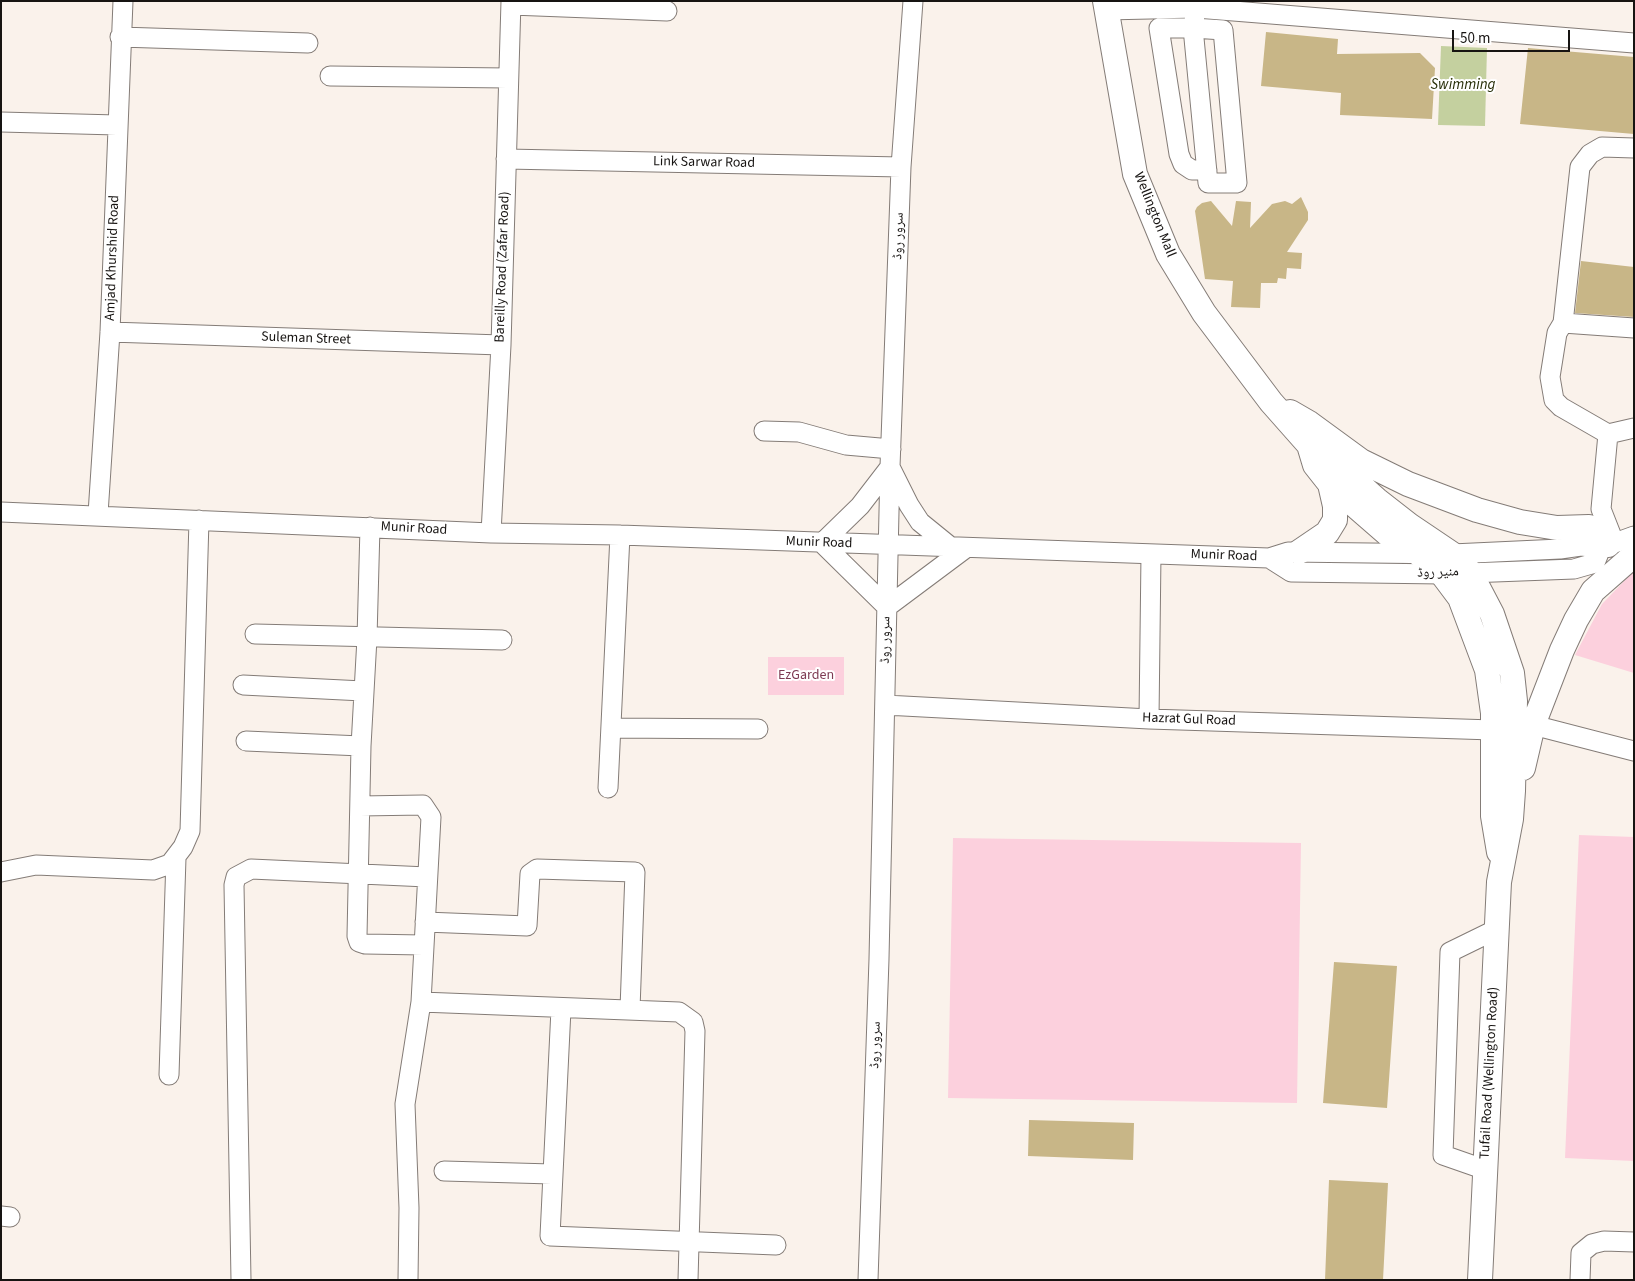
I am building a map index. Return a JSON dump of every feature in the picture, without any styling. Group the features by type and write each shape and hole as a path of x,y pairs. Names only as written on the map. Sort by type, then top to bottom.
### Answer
{"main road":[{"name":"Wellington Mall","path":"1105,6 1135,174 1168,254 1204,312 1271,402 1309,445 1315,465 1330,484 1391,537 1419,554"},
{"path":"1271,402 1309,424 1362,461 1408,484 1477,510 1520,522 1557,528 1589,527 1608,545"},
{"name":"Wellington Mall","path":"1309,445 1321,450 1377,500 1409,525 1447,564"},
{"path":"1299,552 1327,533 1334,520 1336,506 1330,484"},
{"name":"Tufail Road (Wellington Road)","path":"1419,554 1470,572 1492,614 1512,673 1515,701 1511,819 1501,866 1497,929 1480,1280"},
{"path":"1513,791 1523,768 1533,726 1562,650 1576,620 1594,591 1634,555"},
{"name":"Tufail Road (Wellington Road)","path":"1447,564 1486,670 1493,713 1493,816 1501,866"}],"street":[{"name":"Amjad Khurshid Road","path":"98,514 110,332 120,37 123,1"},
{"name":"سرور روڈ","path":"868,1280 891,458 902,167 913,1"},
{"path":"511,3 667,11"},
{"name":"Bareilly Road (Zafar Road)","path":"490,533 501,345 511,3"},
{"path":"1196,5 1193,28 1208,183 1237,183 1223,30 1193,28 1160,28 1179,154 1184,164 1192,170 1206,170"},
{"path":"1105,6 1196,5 1634,44"},
{"path":"120,37 308,43"},
{"path":"330,76 508,78"},
{"path":"1,122 117,125"},
{"path":"1634,148 1602,147 1590,154 1580,166 1563,323 1557,333 1550,377 1554,400 1561,407 1608,434 1634,428"},
{"name":"Link Sarwar Road","path":"506,159 902,167"},
{"path":"1563,323 1634,328"},
{"name":"Suleman Street","path":"110,332 501,345"},
{"path":"764,431 799,432 891,458"},
{"path":"1608,434 1601,509 1608,545"},
{"path":"891,458 909,505 920,522 959,548 887,607 822,543 860,506 891,458"},
{"name":"Munir Road","path":"1,512 98,514 490,533 620,535 1269,558 1288,552 1419,554"},
{"path":"1,872 36,865 152,870 164,868 176,858 190,831 199,520"},
{"path":"370,527 367,638 361,746 357,930 359,942 365,944 423,945"},
{"path":"608,788 620,535"},
{"path":"1447,564 1581,546 1608,545 1634,536"},
{"name":"منیر روڈ","path":"1470,572 1574,569 1596,563 1608,545"},
{"path":"1149,719 1151,554"},
{"name":"منیر روڈ","path":"1269,558 1291,572 1447,564"},
{"path":"255,634 502,640"},
{"path":"243,685 363,691"},
{"name":"Hazrat Gul Road","path":"885,704 1149,719 1493,730"},
{"path":"1533,726 1634,751"},
{"path":"611,728 758,729"},
{"path":"246,741 361,746"},
{"path":"360,806 423,805 431,817 421,1002 405,1104 409,1208 408,1280"},
{"path":"169,1075 176,858"},
{"path":"240,1280 234,885 236,877 251,869 427,877"},
{"path":"425,922 527,926 530,874 537,869 635,872 630,1009"},
{"path":"1486,1170 1443,1155 1450,952 1497,929"},
{"path":"421,1002 561,1009 630,1009 679,1012 693,1022 696,1031 688,1280"},
{"path":"561,1009 550,1236 776,1245"},
{"path":"444,1171 552,1174"},
{"path":"1580,1280 1581,1253 1592,1244 1604,1241 1634,1242"}],"green space":[{"path":"1634,571 1634,673 1575,655 1602,604"},
{"name":"EzGarden","path":"768,657 844,657 844,695 768,695"},
{"path":"1579,835 1634,837 1634,1161 1565,1158"},
{"path":"953,838 1301,843 1297,1103 948,1098"}],"water":[{"name":"Swimming","path":"1441,46 1487,48 1485,126 1438,125"}],"building":[{"path":"1266,32 1338,39 1337,54 1420,53 1435,68 1432,119 1340,115 1341,93 1261,86"},
{"path":"1528,48 1634,57 1634,134 1520,124"},
{"path":"1301,197 1308,212 1308,220 1287,252 1302,253 1301,269 1287,268 1286,279 1278,278 1277,283 1261,283 1260,308 1231,307 1233,281 1205,279 1195,211 1197,207 1202,203 1211,201 1232,226 1236,201 1251,202 1250,228 1272,204 1285,201 1292,204"},
{"path":"1581,261 1634,267 1634,317 1575,313"},
{"path":"1334,962 1397,966 1387,1108 1323,1103"},
{"path":"1029,1120 1134,1123 1133,1160 1028,1156"},
{"path":"1329,1180 1388,1183 1383,1280 1325,1280"}]}
